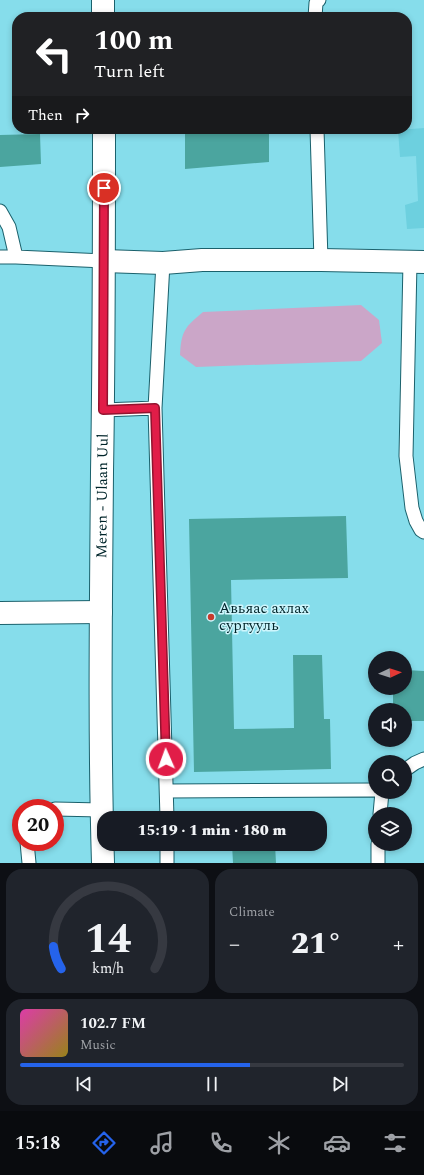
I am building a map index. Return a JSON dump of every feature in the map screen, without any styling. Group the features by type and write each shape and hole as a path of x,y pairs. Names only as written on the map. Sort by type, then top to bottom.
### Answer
{"street":[{"path":"103,0 103,12"},
{"name":"Meren - Ulaan Uul","path":"103,863 101,810 101,612 104,134"},
{"path":"104,261 163,263 202,260 417,262"},
{"path":"0,613 101,612"}],"lane":[{"path":"315,12 316,3 319,0"},
{"path":"317,134 321,260"},
{"path":"0,211 9,227 16,257"},
{"path":"0,257 104,261"},
{"path":"417,262 406,456 412,508 416,521 421,530 424,532"},
{"path":"163,263 155,408 167,811"},
{"path":"103,410 155,408"},
{"path":"412,765 424,759"},
{"path":"167,791 368,790"},
{"path":"64,809 101,810"},
{"path":"27,851 28,863"},
{"path":"167,851 167,863"},
{"path":"378,851 378,863"}],"shaded area":[{"path":"424,128 424,228 407,229 405,205 418,201 416,156 400,157 398,134 412,134 412,129"},
{"path":"361,305 379,320 382,343 361,361 196,367 180,355 181,340 185,330 203,312"}],"building":[{"path":"40,134 41,164 0,167 0,135"},
{"path":"185,134 269,134 269,162 185,169"},
{"name":"Авьяас ахлах сургууль","path":"346,516 348,578 231,580 234,729 294,728 293,655 322,655 324,719 330,719 331,769 194,772 189,519"},
{"path":"412,670 424,671 424,721 412,721 412,703 393,703 393,695 412,695"},
{"path":"232,851 275,851 276,863 233,863"}],"place":[{"name":"Авьяас ахлах сургууль","path":"211,617"}],"route":[{"path":"104,188 103,410 155,408 166,759"}]}
